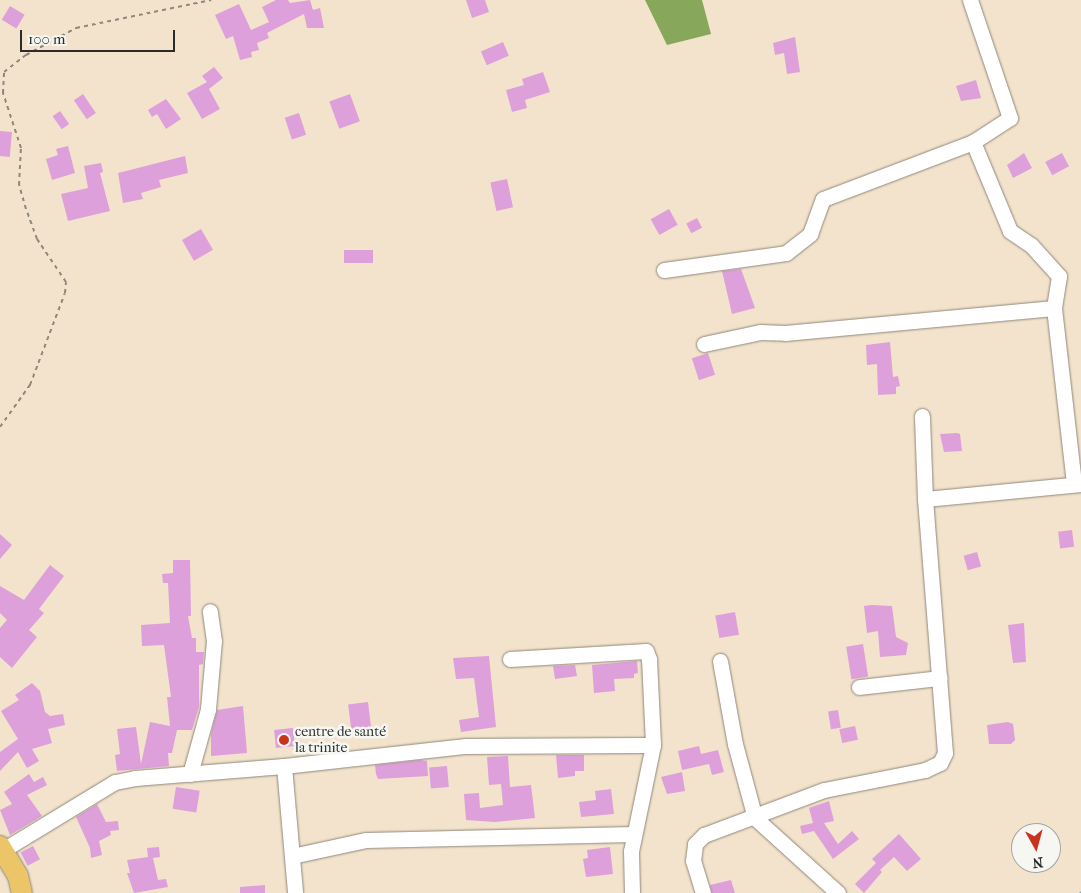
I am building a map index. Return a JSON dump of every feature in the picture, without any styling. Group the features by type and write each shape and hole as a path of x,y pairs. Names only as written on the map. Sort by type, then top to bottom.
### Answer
{"main road":[{"path":"1,848 18,876 22,893"}],"street":[{"path":"664,270 786,253 810,234 824,199 973,142 1010,118 970,0"},
{"path":"925,499 1077,484 1054,308 1059,276 1031,245 1010,231 973,142"},
{"path":"704,344 760,332 785,333 1054,308"},
{"path":"704,893 693,861 695,844 704,835 755,818 824,790 925,770 940,763 945,753 925,499 922,416"},
{"path":"190,774 208,709 214,641 210,611"},
{"path":"510,659 646,651 649,659 653,745 633,834 632,893"},
{"path":"720,661 735,744 755,818 838,893"},
{"path":"860,687 939,678"},
{"path":"1,848 115,782 466,746 653,745"},
{"path":"284,766 295,893"},
{"path":"292,856 366,840 633,834"}],"path":[{"path":"0,427 30,385 62,302 66,282 38,239 26,209 19,185 21,148 4,92 4,72 26,55 76,28 211,0"}],"green space":[{"path":"645,0 702,0 711,34 667,45"}],"building":[{"path":"276,0 288,0 290,3 310,0 313,10 320,8 324,28 307,28 304,14 267,33 269,38 257,43 259,50 251,52 252,57 240,60 233,36 226,39 215,15 239,4 251,30 269,22 262,7"},
{"path":"466,0 485,0 489,12 472,18"},
{"path":"10,6 25,15 16,28 2,20"},
{"path":"795,37 800,72 787,74 784,53 775,55 773,43"},
{"path":"503,42 509,56 487,65 481,51"},
{"path":"214,67 223,78 209,89 220,109 202,119 187,93 207,82 202,76"},
{"path":"543,72 550,92 525,100 527,108 512,112 506,90 524,85 522,79"},
{"path":"976,80 981,98 961,101 956,86"},
{"path":"83,94 96,113 87,119 74,100"},
{"path":"350,94 360,121 339,129 329,102"},
{"path":"166,99 181,119 166,129 157,114 152,117 148,110"},
{"path":"60,111 69,124 62,129 53,116"},
{"path":"299,113 306,135 292,140 285,118"},
{"path":"0,131 12,132 10,157 0,156"},
{"path":"68,146 75,173 52,180 46,159 58,155 56,149"},
{"path":"1024,153 1032,168 1013,178 1007,165"},
{"path":"1062,153 1069,166 1052,175 1045,162"},
{"path":"185,156 188,173 159,180 161,187 141,193 143,199 123,203 118,173"},
{"path":"101,163 103,172 100,173 110,211 68,221 61,194 88,188 84,166"},
{"path":"507,179 513,207 496,211 490,183"},
{"path":"669,209 678,225 659,235 651,219"},
{"path":"697,218 702,228 691,233 686,223"},
{"path":"201,229 213,250 194,261 182,240"},
{"path":"344,250 373,250 373,263 344,263"},
{"path":"741,269 755,308 732,314 722,271"},
{"path":"890,342 893,377 898,376 900,386 896,387 896,394 878,395 877,364 867,365 866,345"},
{"path":"708,353 715,375 699,380 692,358"},
{"path":"940,434 960,434 962,451 944,452"},
{"path":"1072,530 1074,547 1060,549 1058,532"},
{"path":"0,534 12,545 0,559"},
{"path":"977,552 981,566 968,570 964,556"},
{"path":"173,560 190,560 191,616 188,616 192,638 196,638 196,652 204,652 203,664 199,665 199,707 192,730 177,730 172,753 168,753 169,766 117,771 115,755 120,754 117,729 136,727 141,764 150,722 170,726 167,697 171,697 164,645 142,646 141,625 170,623 168,583 163,583 162,574 173,573"},
{"path":"50,565 64,576 39,609 44,613 29,630 37,637 12,668 0,657 0,628 7,620 0,613 0,586 24,600"},
{"path":"864,606 892,606 896,637 908,643 906,655 880,657 878,631 867,633"},
{"path":"735,612 739,635 719,638 715,615"},
{"path":"1024,623 1026,662 1013,663 1008,625"},
{"path":"863,644 868,677 851,679 846,647"},
{"path":"489,656 496,727 461,732 459,720 479,717 474,678 456,679 453,658"},
{"path":"637,661 638,673 634,674 634,678 614,679 615,691 594,693 592,665"},
{"path":"575,665 577,676 555,679 553,666"},
{"path":"32,683 40,691 45,712 50,716 63,714 65,725 48,729 52,743 32,749 39,761 27,768 18,752 0,771 0,752 18,739 1,711 19,700 15,695"},
{"path":"368,702 372,733 352,735 348,704"},
{"path":"243,706 247,753 211,756 211,734 217,710"},
{"path":"838,710 841,728 831,729 828,712"},
{"path":"1008,722 1013,724 1015,740 1011,744 989,744 987,725"},
{"path":"855,726 858,740 842,743 839,729"},
{"path":"293,728 295,746 276,748 274,730"},
{"path":"699,746 701,754 718,750 724,772 712,775 709,764 682,770 678,751"},
{"path":"556,755 584,755 584,771 575,771 575,776 558,778"},
{"path":"508,756 510,787 531,785 535,818 495,822 466,820 464,794 479,793 480,808 503,805 501,784 489,785 487,757"},
{"path":"420,760 427,761 428,776 378,779 376,774 375,765"},
{"path":"447,766 449,787 431,788 429,768"},
{"path":"682,772 685,791 667,794 661,777"},
{"path":"29,774 34,782 43,777 47,785 27,795 42,816 10,835 0,810 12,804 4,792"},
{"path":"176,787 200,791 196,812 173,809"},
{"path":"611,789 614,814 581,817 579,802 596,800 595,791"},
{"path":"829,801 834,821 824,823 838,844 852,831 859,839 833,859 814,831 802,834 800,826 813,823 809,808"},
{"path":"97,804 106,822 118,821 119,830 110,831 111,835 99,841 102,855 91,858 90,848 76,817"},
{"path":"899,834 921,859 907,871 894,857 880,870 882,872 864,893 855,884 876,863 872,859"},
{"path":"33,846 40,859 28,866 21,853"},
{"path":"159,847 160,857 153,858 158,880 166,879 168,887 134,893 127,873 130,873 127,860 148,857 147,848"},
{"path":"610,847 613,874 586,877 583,859 588,858 587,850"},
{"path":"731,880 735,893 712,893 710,885"},
{"path":"265,885 265,893 240,893 240,887"}],"place":[{"name":"centre de santé la trinite","path":"284,740"}]}
